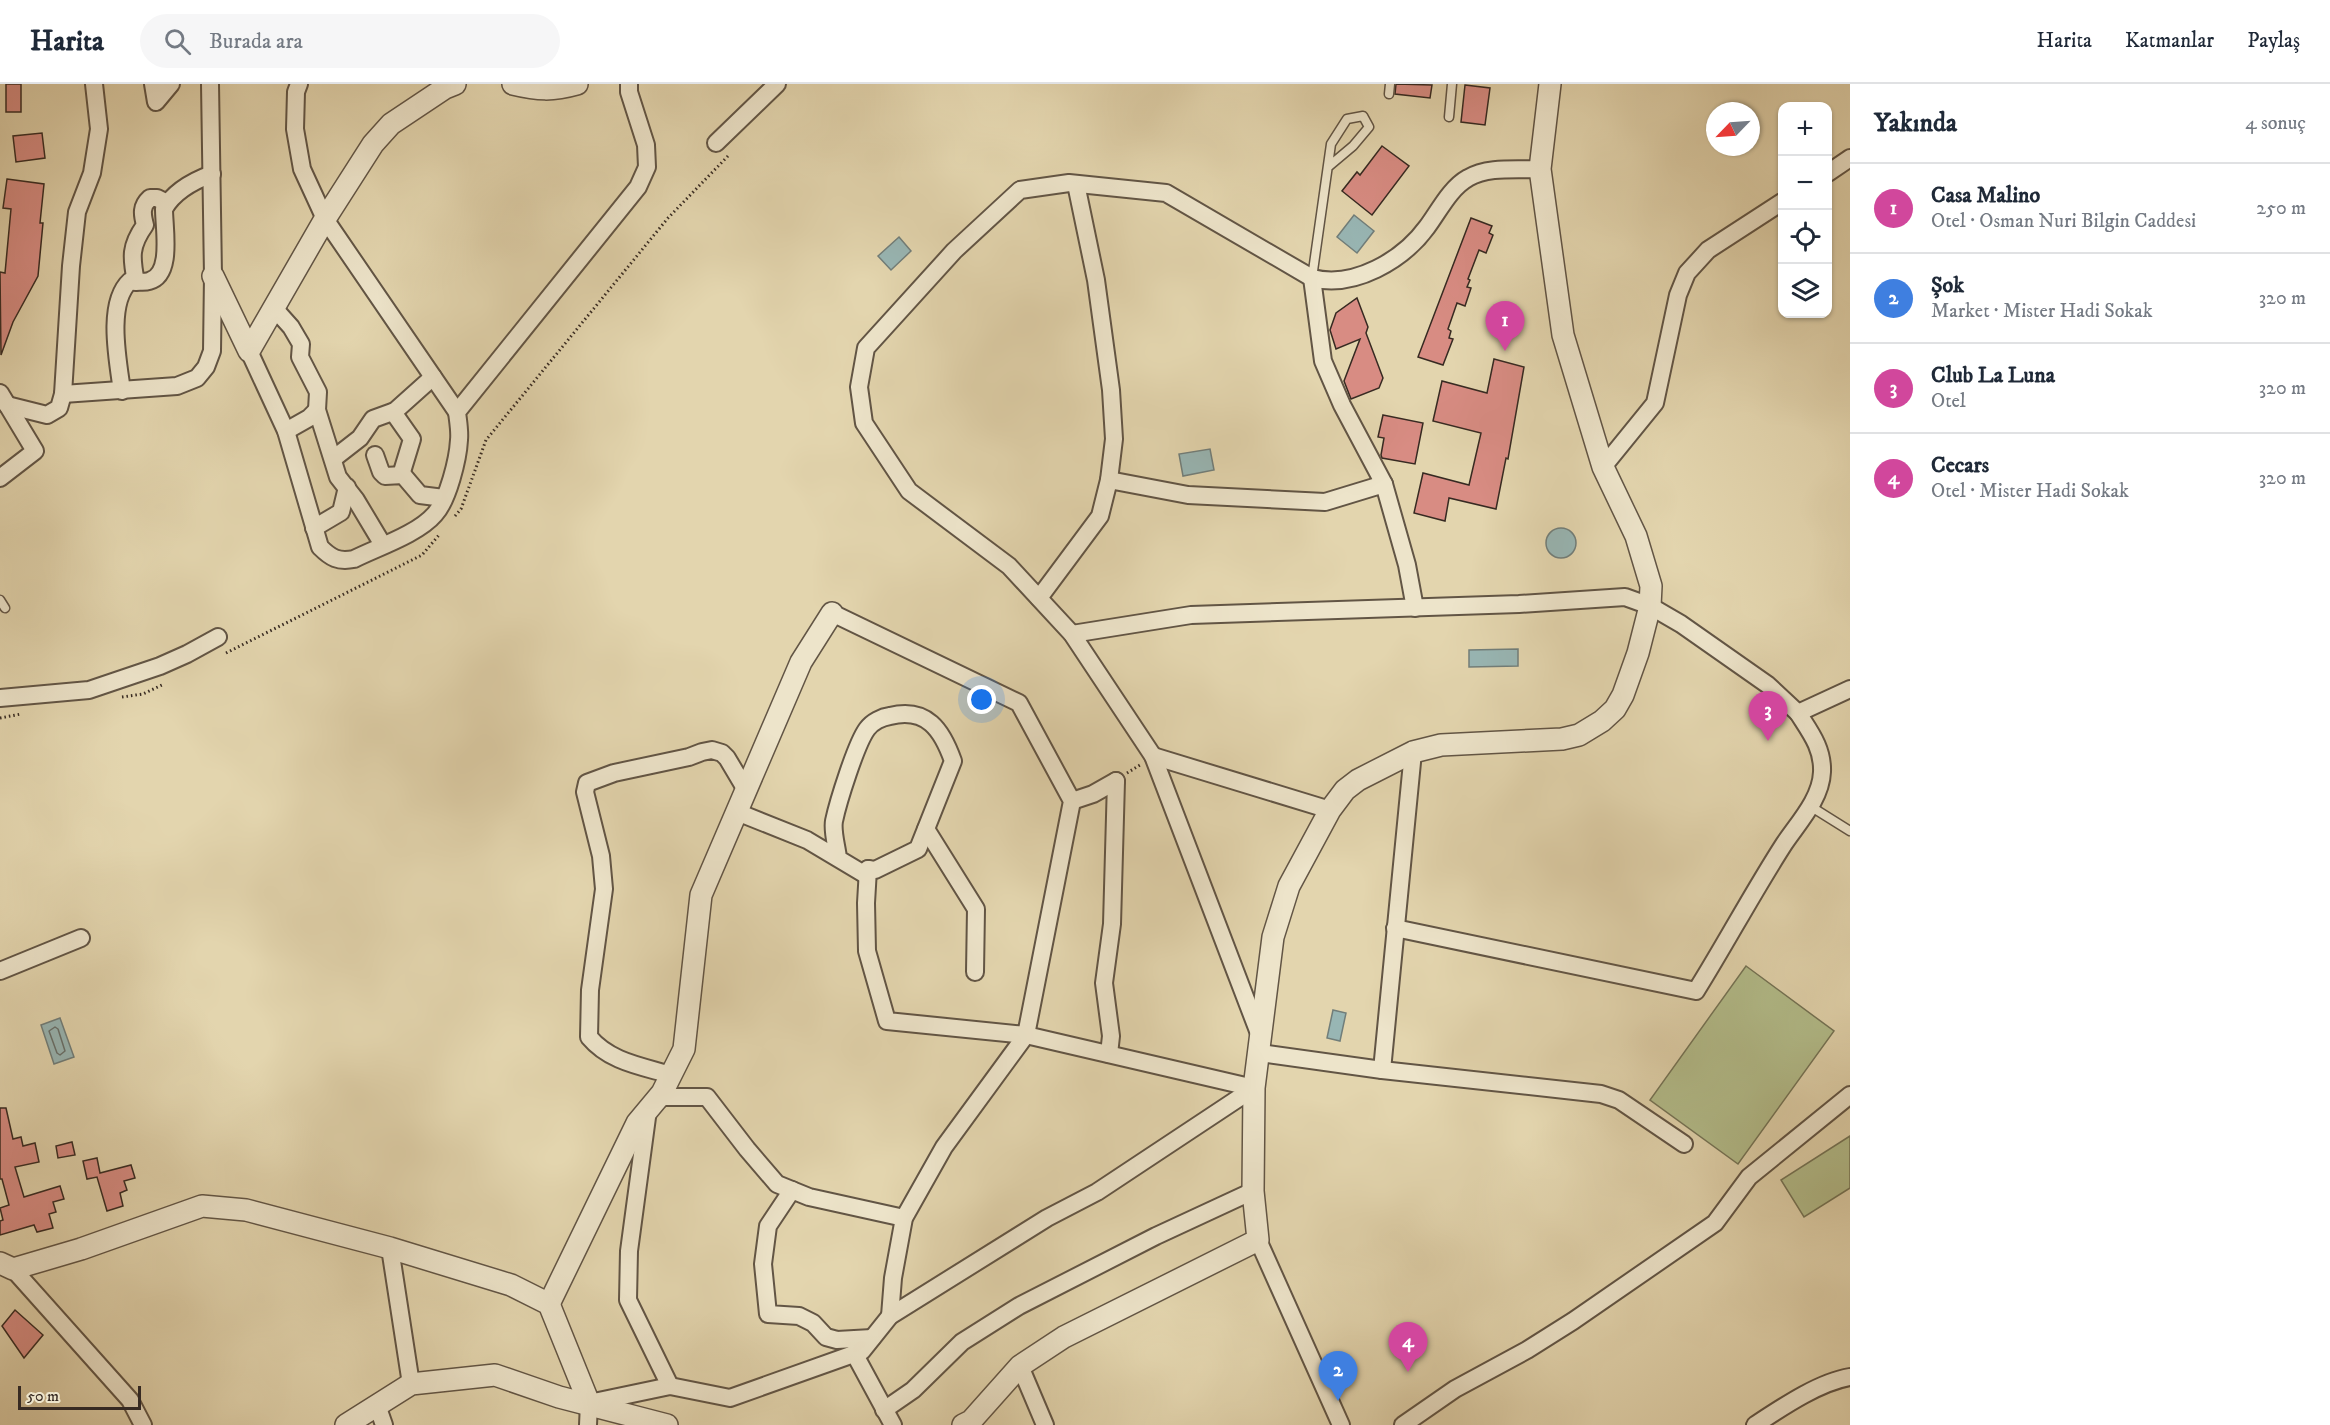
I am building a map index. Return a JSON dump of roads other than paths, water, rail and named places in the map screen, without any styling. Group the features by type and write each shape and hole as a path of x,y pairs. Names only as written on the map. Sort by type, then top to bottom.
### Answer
{"street":[{"path":"4,399 47,415 59,408 63,394 71,266 77,212 92,173 99,129 94,84"},
{"path":"153,84 156,102 171,84"},
{"path":"63,394 177,386 196,378 207,367 212,351 213,276 210,84"},
{"path":"213,276 286,431 320,547 331,557 342,561 354,559 420,526 435,514 444,498 454,466 459,440 457,412 325,219 302,169 295,129 296,92 299,84"},
{"path":"249,351 325,219 373,144 391,124 445,88 455,84"},
{"path":"513,84 540,90 558,89 577,84"},
{"path":"457,412 638,187 647,167 646,145 629,92 629,84"},
{"path":"716,143 777,84"},
{"path":"1341,1425 1258,1240 1253,1191 1254,1088 1273,937 1289,886 1330,810 1345,790 1358,780 1413,752 1442,745 1562,739 1579,735 1602,721 1615,709 1623,695 1638,653 1650,606 1651,586 1636,536 1603,467 1563,335 1540,169 1550,84"},
{"path":"1832,170 1850,158"},
{"path":"1260,1045 1153,756 1072,634 1039,598 1009,566 909,491 864,423 859,387 866,348 954,251 1020,190 1076,184 1166,193 1312,278 1324,281 1353,277 1401,255 1426,230 1456,187 1467,178 1481,172 1540,169"},
{"path":"122,391 116,344 117,302 123,287 130,281 148,282 160,276 165,266 164,209 167,203 191,182 212,174"},
{"path":"1039,598 1100,516 1109,480 1114,439 1111,390 1095,280 1076,184"},
{"path":"136,282 132,252 139,234 146,225 142,213 145,202 150,198 157,198 167,203"},
{"path":"1603,467 1655,403 1678,295 1687,273 1708,250 1778,205"},
{"path":"1312,278 1323,361 1342,405 1384,484 1407,565 1415,608"},
{"path":"274,308 291,327 301,344 300,357 318,392 317,410 338,477 383,544"},
{"path":"333,459 360,438 373,419 393,412 433,377"},
{"path":"0,478 35,451 4,399"},
{"path":"286,431 309,418 317,410"},
{"path":"393,412 412,439 401,475"},
{"path":"375,455 381,472 385,476 401,475 420,495 444,498"},
{"path":"1109,480 1188,495 1325,502 1384,484"},
{"path":"314,528 341,512 347,488"},
{"path":"1072,634 1191,615 1519,604 1624,597 1650,606 1681,624 1768,685 1798,713 1817,742 1822,759 1822,775 1810,806 1784,844 1696,991 1395,928"},
{"path":"549,1304 637,1123 653,1105 684,1049 701,895 801,662 831,613 1019,703 1071,801 1026,1035 944,1147 904,1218 893,1278 890,1316"},
{"path":"0,698 89,690 160,666 218,637"},
{"path":"1798,713 1850,689"},
{"path":"838,858 834,824 856,752 868,727 883,717 902,713 917,714 941,733 953,761 918,849 875,870 868,869"},
{"path":"671,1075 626,1062 608,1054 589,1037 590,990 604,889 601,856 585,792 587,783 614,773 712,750 722,753 727,758 746,790"},
{"path":"1382,1070 1413,752"},
{"path":"1153,756 1330,810"},
{"path":"1071,801 1093,794 1116,781 1112,924 1104,983 1112,1036 1109,1054"},
{"path":"737,812 807,840 864,874 868,869"},
{"path":"926,830 976,909 975,972"},
{"path":"868,869 867,951 887,1021 1026,1035 1254,1088"},
{"path":"0,971 81,938"},
{"path":"1260,1045 1382,1070 1601,1094 1619,1100 1684,1144"},
{"path":"589,1403 670,1386 730,1398 862,1351 890,1316 1047,1218 1097,1192 1254,1088"},
{"path":"1403,1425 1455,1389 1527,1350 1573,1321 1715,1223 1749,1177 1850,1095"},
{"path":"670,1386 628,1300 629,1251 653,1105 665,1097 707,1097 777,1184 809,1197 904,1218"},
{"path":"792,1190 768,1226 763,1264 768,1314 799,1316 813,1323 826,1337 837,1340 872,1338"},
{"path":"884,1410 913,1390 962,1342 1019,1306 1156,1236 1253,1191"},
{"path":"6,1266 81,1249 202,1206 246,1210 390,1248 511,1285 549,1304 589,1403 588,1425"},
{"path":"963,1425 971,1421 1020,1366 1064,1337 1258,1240"},
{"path":"390,1248 411,1384"},
{"path":"6,1266 130,1400 143,1425"},
{"path":"854,1353 893,1425"},
{"path":"1020,1366 1045,1425"},
{"path":"346,1425 411,1384 495,1375 559,1397 667,1425"},
{"path":"1755,1425 1804,1395 1841,1378 1850,1377"},
{"path":"377,1405 384,1425"}],"lane":[{"path":"1389,94 1390,84"},
{"path":"1449,117 1452,84"},
{"path":"1312,278 1331,144 1347,119 1363,116 1369,127 1353,146 1328,167"},
{"path":"1810,806 1850,831"}],"water":[{"path":"1354,215 1374,231 1357,253 1337,237"},
{"path":"899,237 911,251 891,270 878,256"},
{"path":"1210,449 1214,470 1183,476 1179,454"},
{"path":"1561,528 1571,533 1576,543 1571,553 1561,558 1551,553 1546,543 1551,533"},
{"path":"1518,649 1518,666 1469,667 1469,650"},
{"path":"1333,1010 1346,1013 1340,1041 1327,1038"},
{"path":"60,1018 74,1057 54,1064 41,1025"}],"place":[{"name":"Casa Malino","path":"1505,351"},
{"name":"Club La Luna","path":"1768,741"},
{"name":"Cecars","path":"1408,1372"},
{"name":"Şok","path":"1338,1401"}]}
